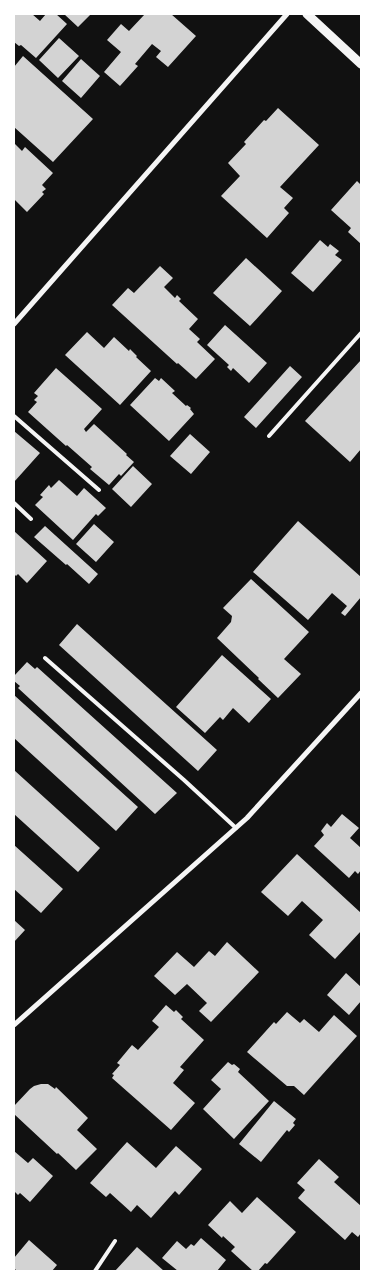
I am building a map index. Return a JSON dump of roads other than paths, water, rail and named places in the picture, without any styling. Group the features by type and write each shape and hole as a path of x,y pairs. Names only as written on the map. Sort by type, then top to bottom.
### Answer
{"street":[{"path":"14,324 287,14"},
{"path":"307,14 361,64"},
{"path":"14,1025 253,812 361,693"}],"lane":[{"path":"269,436 361,332"},
{"path":"14,416 99,490"},
{"path":"14,503 31,519"},
{"path":"45,658 236,828"},
{"path":"95,1271 115,1241"}]}
